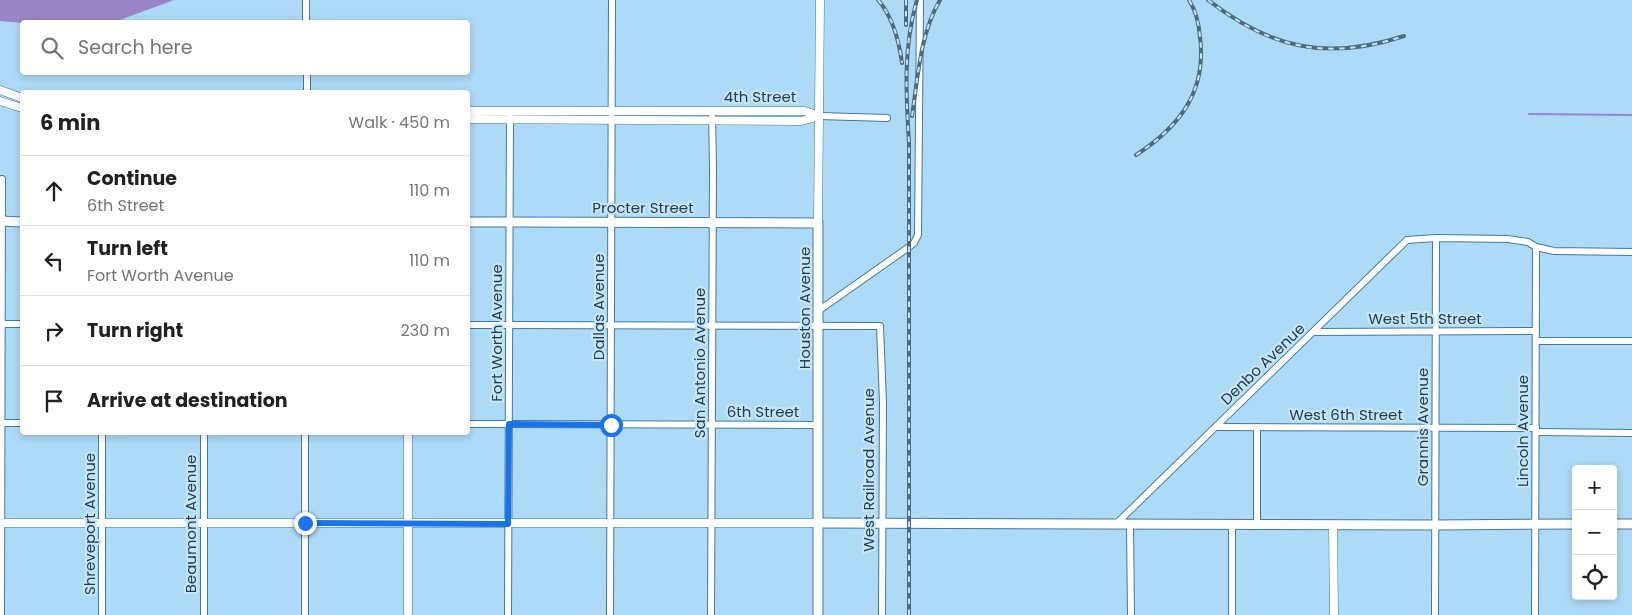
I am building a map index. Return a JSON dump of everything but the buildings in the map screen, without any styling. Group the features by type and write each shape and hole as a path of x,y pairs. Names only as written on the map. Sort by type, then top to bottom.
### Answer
{"main road":[{"path":"1,222 20,222"},
{"name":"Procter Street","path":"470,222 818,223"},
{"name":"Houston Avenue","path":"818,223 818,615"},
{"path":"818,523 1115,525 1572,524"},
{"path":"1617,524 1632,524"}],"street":[{"path":"306,0 306,20"},
{"name":"Dallas Avenue","path":"610,615 612,0"},
{"name":"Houston Avenue","path":"818,223 820,0"},
{"path":"818,311 910,247 918,235 920,0"},
{"path":"307,75 307,90"},
{"path":"0,90 20,97"},
{"path":"0,101 20,107"},
{"name":"4th Street","path":"470,111 805,111 819,116"},
{"name":"Fort Worth Avenue","path":"508,615 510,111"},
{"name":"San Antonio Avenue","path":"711,615 713,425 712,111"},
{"path":"819,116 887,118"},
{"name":"4th Street","path":"470,119 802,120 819,116"},
{"path":"1,615 2,179"},
{"name":"Grannis Avenue","path":"1435,615 1436,238"},
{"name":"Denbo Avenue","path":"1115,525 1407,240 1508,238 1528,242 1536,247 1554,251 1632,252"},
{"name":"Lincoln Avenue","path":"1536,247 1536,615"},
{"path":"1,324 20,324"},
{"path":"470,325 818,326"},
{"name":"West Railroad Avenue","path":"818,326 880,326 883,403 882,615"},
{"name":"West 5th Street","path":"1314,332 1536,332"},
{"path":"1536,341 1632,342"},
{"path":"0,423 20,423"},
{"name":"6th Street","path":"470,424 818,425"},
{"name":"West 6th Street","path":"1216,427 1436,428 1632,432"},
{"path":"1257,427 1257,525"},
{"name":"Shreveport Avenue","path":"102,435 102,615"},
{"name":"Beaumont Avenue","path":"204,435 204,615"},
{"path":"306,435 306,615"},
{"path":"408,435 408,615"},
{"path":"0,523 818,523"},
{"path":"1130,525 1131,615"},
{"path":"1232,525 1232,615"},
{"path":"1334,525 1334,615"}],"shaded area":[{"path":"0,0 174,0 119,20 20,20 20,23 0,21"}],"waterway":[{"path":"1529,114 1632,115"}],"railway":[{"path":"878,0 888,14 895,30 902,63"},
{"path":"906,0 906,25"},
{"path":"909,615 909,143 907,71 909,35 917,0"},
{"path":"912,116 924,41 933,13 940,0"},
{"path":"1136,155 1177,120 1187,106 1194,91 1199,75 1201,57 1200,37 1197,18 1189,0"},
{"path":"1208,0 1231,17 1255,30 1278,40 1301,46 1325,49 1350,48 1376,44 1404,36"}],"route":[{"path":"305,523 508,524 509,424 611,425"}]}
